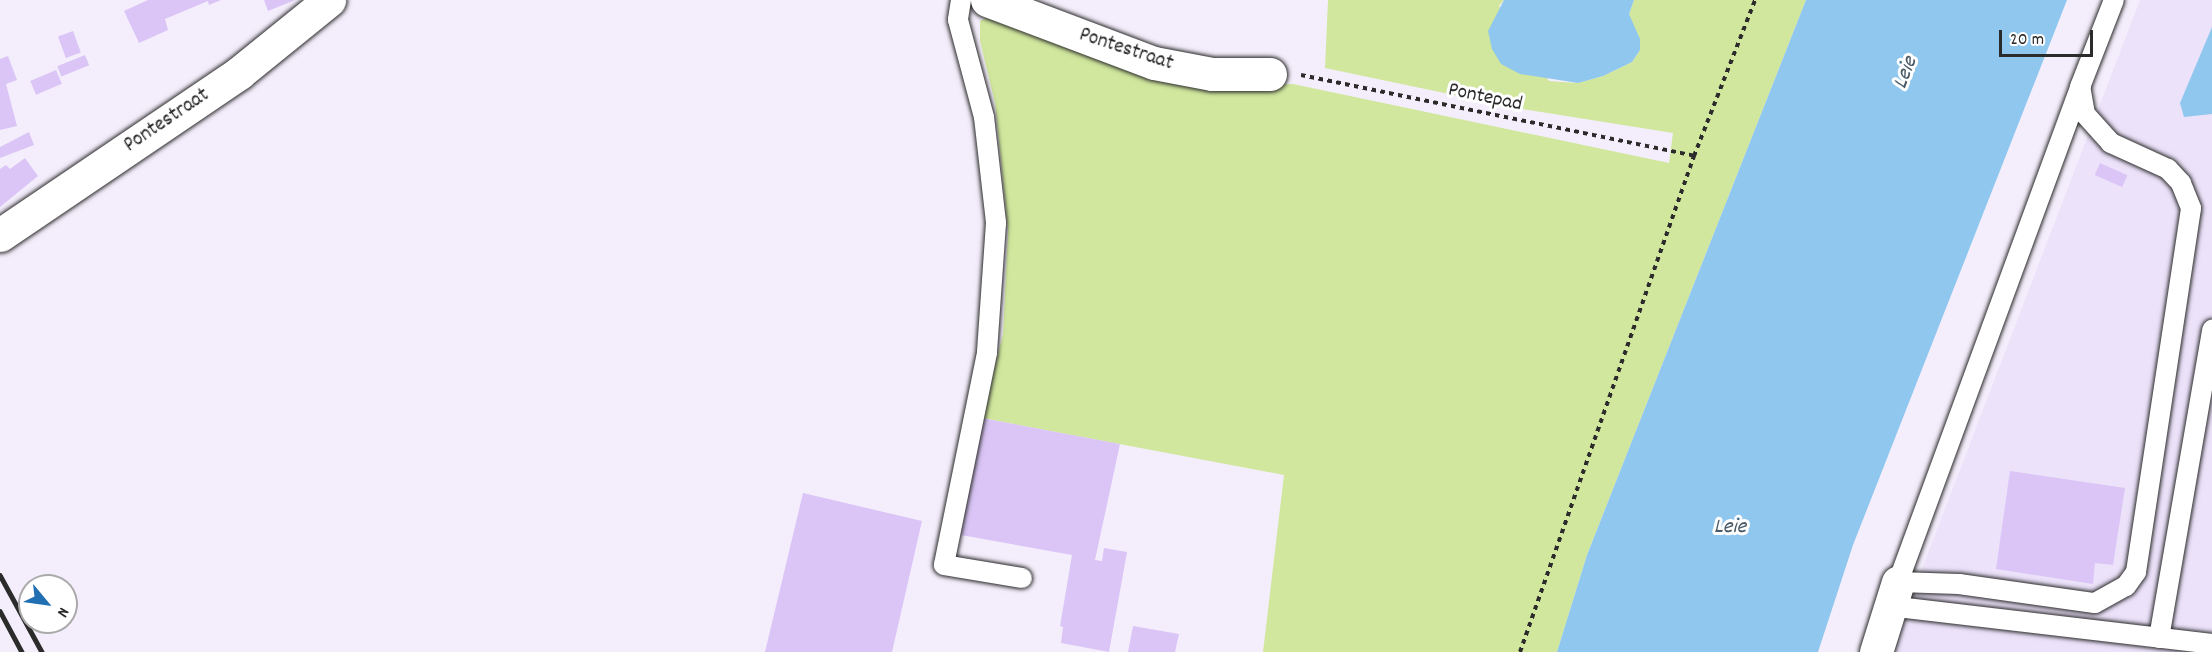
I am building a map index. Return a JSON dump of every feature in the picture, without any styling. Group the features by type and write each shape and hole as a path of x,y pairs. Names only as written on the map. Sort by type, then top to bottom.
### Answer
{"street":[{"name":"Pontestraat","path":"0,236 239,73 329,0"},
{"name":"Pontestraat","path":"987,0 1154,63 1212,74 1270,74"},
{"path":"1876,652 1894,594"}],"lane":[{"path":"961,0 958,20 984,117 996,223 987,353 944,565 1022,579"},
{"path":"1894,594 2080,85 2114,0"},
{"path":"1894,594 1959,584 2095,603 2126,585 2136,572 2191,208 2181,183 2168,169 2111,142 2085,114 2080,85"},
{"path":"2159,638 2212,330"},
{"path":"1894,594 2159,638 2212,644"}],"path":[{"path":"1520,652 1694,156 1755,0"},
{"name":"Pontepad","path":"1270,74 1294,74 1694,156"}],"shaded area":[{"path":"2140,0 2212,0 2212,652 1890,652"}],"green space":[{"path":"1328,0 1504,0 1499,6 1549,81 1578,83 1603,76 1632,62 1640,50 1629,14 1634,0 1806,0 1587,555 1557,652 1263,652 1284,475 982,418 1003,334 1008,231 995,103 980,41 980,21 993,15 1100,60 1178,85 1293,84 1669,163 1673,133 1516,108 1325,68"}],"water":[{"path":"1504,0 1634,0 1629,14 1640,39 1640,50 1632,62 1603,76 1578,83 1520,74 1501,64 1492,49 1488,31"},
{"name":"Leie","path":"1806,0 2067,0 1853,545 1818,652 1557,652 1587,555"},
{"path":"2212,27 2212,114 2184,117 2180,103"}],"building":[{"path":"148,0 221,0 209,5 208,1 165,19 168,30 139,43 124,11"},
{"path":"264,0 295,0 268,11"},
{"path":"73,31 81,53 66,58 58,36"},
{"path":"85,55 89,65 61,76 57,66"},
{"path":"8,56 17,80 6,84 17,126 0,130 0,59"},
{"path":"56,70 62,84 36,95 30,81"},
{"path":"29,132 34,145 0,158 0,147"},
{"path":"25,158 38,176 0,207 0,169 6,165 10,169"},
{"path":"2100,163 2127,175 2122,187 2095,175"},
{"path":"982,418 1120,444 1095,560 1102,561 1104,548 1127,552 1109,652 1061,643 1063,627 1060,626 1072,555 961,535"},
{"path":"2010,471 2125,488 2113,565 2095,563 2093,584 1996,569"},
{"path":"803,493 922,521 892,652 765,652"},
{"path":"1133,626 1179,634 1175,652 1128,652"}],"railway":[{"path":"0,575 42,652"},
{"path":"0,611 22,652"}]}
